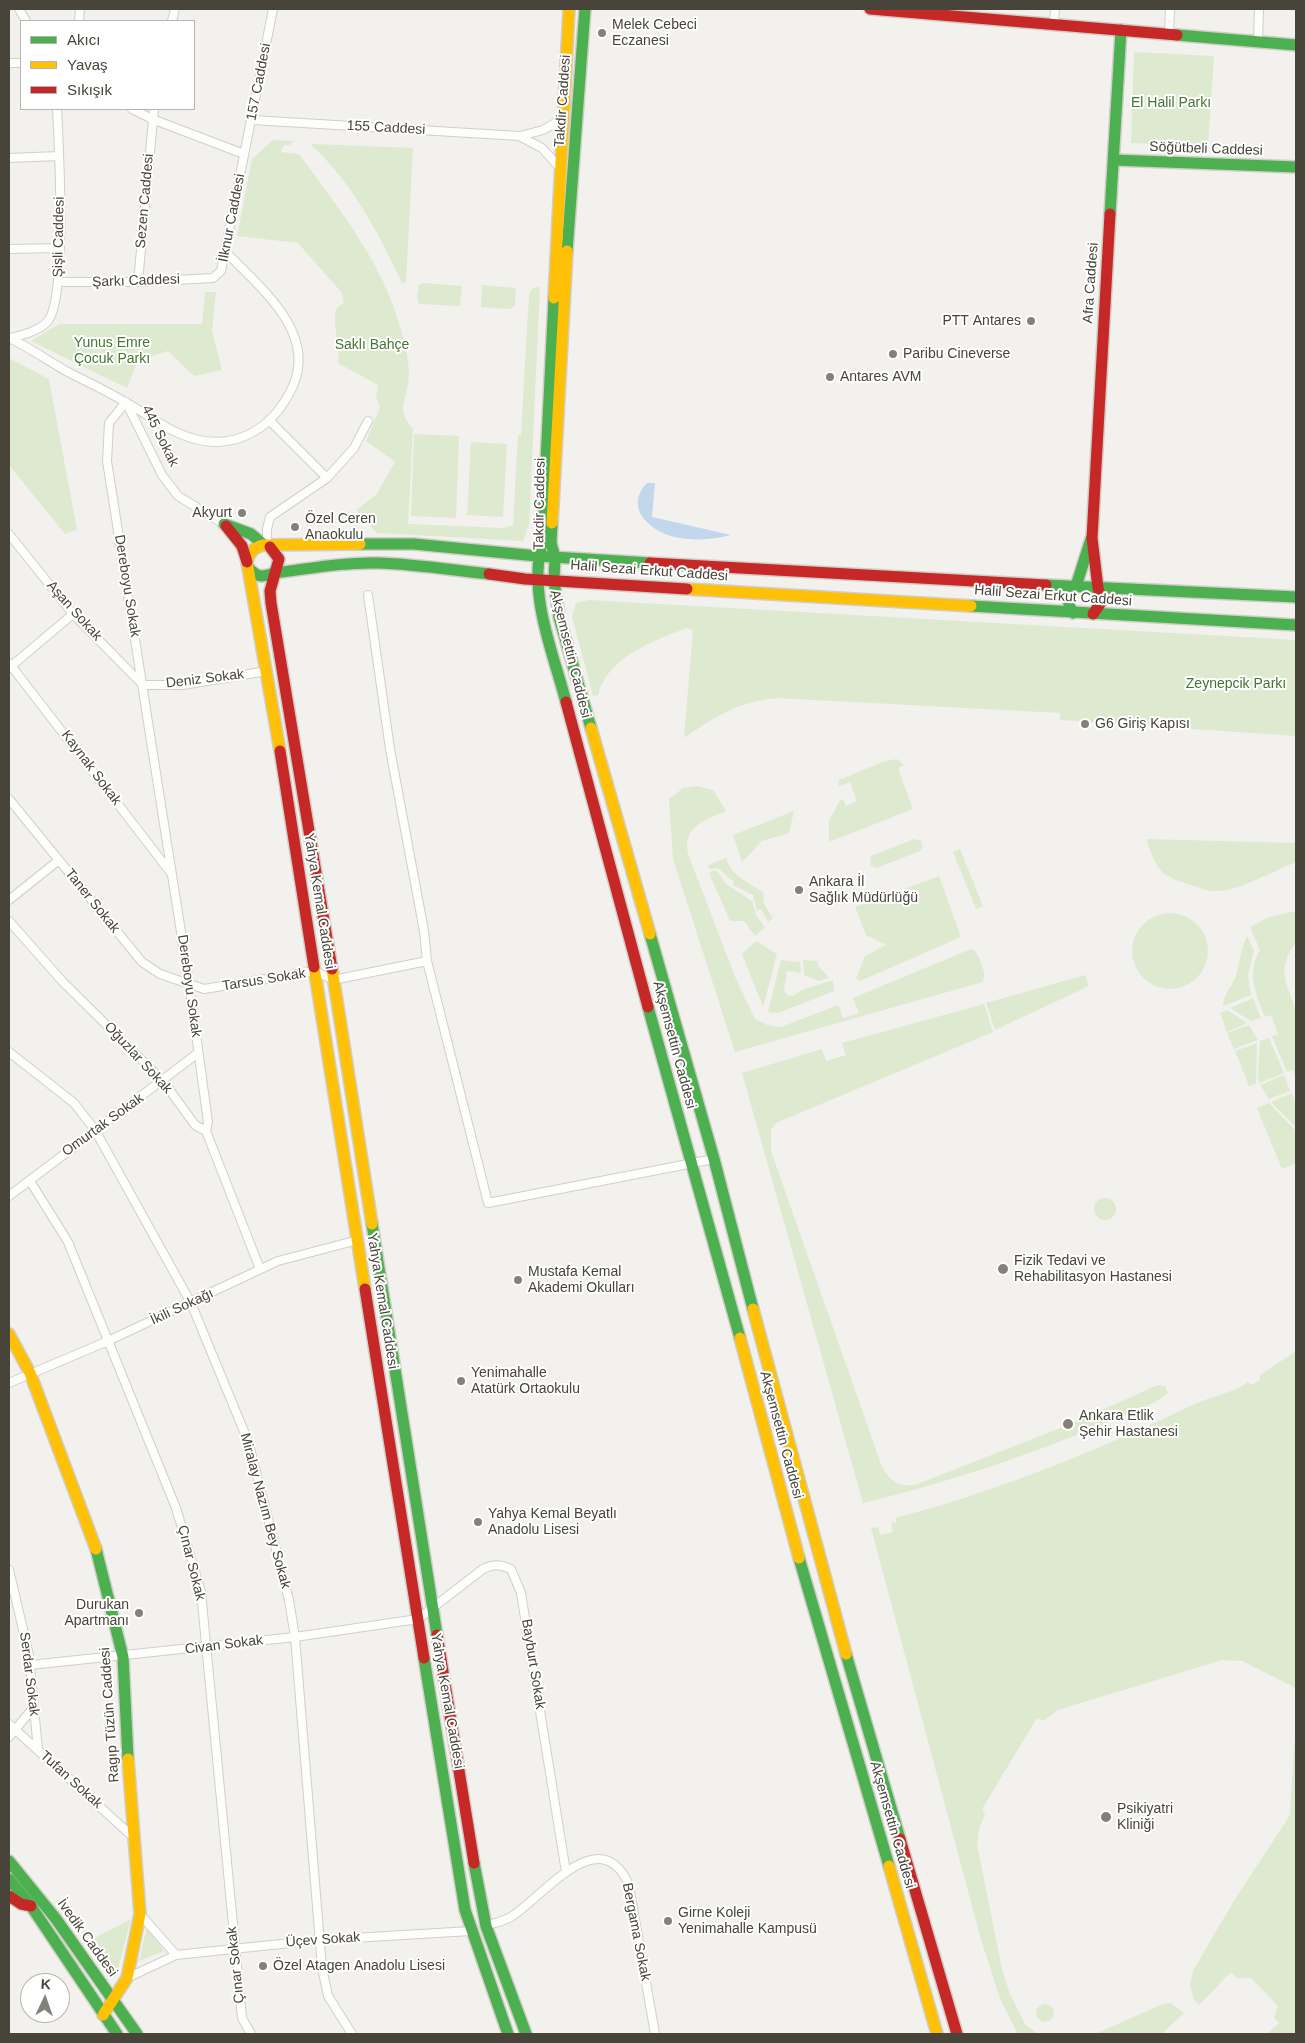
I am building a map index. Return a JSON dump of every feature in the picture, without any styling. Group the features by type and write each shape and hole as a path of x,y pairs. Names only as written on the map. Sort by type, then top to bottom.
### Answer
{"main road":[{"name":"Takdir Caddesi","path":"569,9 542,543 537,556 555,557 551,544 569,222 585,9"},
{"path":"870,9 1054,23 1296,45"},
{"name":"Afra Caddesi","path":"1098,588 1092,538 1121,30"},
{"name":"Söğütbeli Caddesi","path":"1114,160 1296,167"},
{"name":"445 Sokak","path":"224,524 257,537 267,546"},
{"name":"445 Sokak","path":"224,524 242,546 248,565"},
{"name":"Afra Caddesi","path":"1076,586 1092,538"},
{"path":"414,544 537,556 536,579 425,566 376,563 335,565 274,573 270,576 260,577 255,575 248,565 248,557 254,548 267,546 414,544"},
{"path":"267,546 277,554 279,559 274,573"},
{"name":"Halil Sezai Erkut Caddesi","path":"1296,597 1098,588 555,557 554,580 1073,613 1296,625"},
{"name":"Yahya Kemal Caddesi","path":"248,565 267,671 418,1619 471,1931 508,2034"},
{"name":"Yahya Kemal Caddesi","path":"274,573 271,603 486,1926 526,2034"},
{"name":"Akşemsettin Caddesi","path":"936,2034 792,1533 731,1304 690,1164 550,643 536,579 554,580 559,617 573,672 714,1158 791,1457 841,1638 957,2034"},
{"path":"1073,613 1068,598 1069,593 1076,586"},
{"path":"1093,614 1102,601 1098,588"},
{"name":"Ragıp Tüzün Caddesi","path":"9,1334 30,1373 97,1552 122,1657 140,1914 127,1978 103,2015"},
{"name":"İvedik Caddesi","path":"9,1861 56,1919 137,2034"},
{"name":"İvedik Caddesi","path":"9,1879 31,1906 116,2034"},
{"path":"9,1896 21,1904 31,1906"},
{"path":"471,1931 486,1926"}],"street":[{"path":"19,9 25,20"},
{"name":"157 Caddesi","path":"244,154 273,9"},
{"path":"1054,23 1055,9"},
{"path":"1169,34 1170,9"},
{"path":"1258,41 1259,9"},
{"name":"Şişli Caddesi","path":"10,338 30,333 47,322 56,304 59,248 57,110"},
{"path":"134,110 152,119 244,154"},
{"name":"Sezen Caddesi","path":"138,282 154,110"},
{"name":"155 Caddesi","path":"252,120 520,136 543,130 562,119"},
{"name":"155 Caddesi","path":"520,136 542,148 560,168"},
{"name":"İlknur Caddesi","path":"213,278 221,272 226,252 244,154"},
{"path":"9,158 59,156"},
{"path":"9,249 59,248"},
{"path":"126,402 177,433 200,440 219,442 239,438 270,422 285,403 294,383 298,363 296,341 289,324 277,306 226,252"},
{"name":"Şarkı Caddesi","path":"58,282 138,282 213,278"},
{"name":"445 Sokak","path":"10,338 126,402 162,475 178,496 224,524"},
{"name":"Dereboyu Sokak","path":"126,402 109,423 107,461 189,983 208,1122 206,1131"},
{"path":"267,546 270,517 327,478 354,448 368,421"},
{"path":"270,422 327,478"},
{"name":"Aşan Sokak","path":"9,534 73,614 142,685"},
{"path":"368,595 390,749 424,931 427,961 488,1203 714,1158"},
{"path":"10,666 73,614"},
{"name":"Kaynak Sokak","path":"10,666 172,875"},
{"name":"Deniz Sokak","path":"142,685 182,685 267,671"},
{"name":"Taner Sokak","path":"9,800 142,962 160,974 189,983"},
{"path":"9,900 59,860"},
{"name":"Oğuzlar Sokak","path":"9,920 62,981 163,1081 195,1125 206,1131 260,1269"},
{"path":"333,980 427,961"},
{"name":"Tarsus Sokak","path":"189,983 204,989 315,971 333,980"},
{"name":"Miralay Nazım Bey Sokak","path":"9,1052 74,1103 95,1130 191,1302 248,1441 289,1600 295,1637 320,1940 328,1996 352,2034"},
{"name":"Omurtak Sokak","path":"9,1196 198,1054"},
{"name":"Çınar Sokak","path":"30,1181 68,1242 176,1508 201,1592 234,1948 242,2018 251,2034"},
{"name":"İkili Sokağı","path":"9,1383 108,1341 278,1261 358,1240"},
{"name":"Bayburt Sokak","path":"418,1619 483,1569 494,1564 511,1569 521,1593 566,1872"},
{"name":"Serdar Sokak","path":"9,1570 30,1665 38,1750"},
{"name":"Civan Sokak","path":"30,1665 122,1657 295,1637 418,1619"},
{"path":"9,1737 12,1727 33,1708"},
{"name":"Tufan Sokak","path":"12,1727 134,1837"},
{"name":"Bergama Sokak","path":"486,1926 511,1917 566,1872 582,1862 598,1859 615,1864 624,1872 629,1885 655,2034"},
{"path":"140,1914 176,1955"},
{"name":"Üçev Sokak","path":"127,1978 176,1955 320,1940 471,1931"}],"green space":[{"name":"El Halil Parkı","path":"1134,52 1214,56 1208,147 1131,143"},
{"name":"Saklı Bahçe","path":"273,140 293,141 290,145 284,145 281,152 299,154 332,199 363,245 388,293 398,319 409,369 403,412 413,429 408,524 504,528 513,525 518,435 521,435 529,294 533,288 540,287 529,525 523,541 377,533 356,510 376,495 395,462 366,441 380,407 376,397 378,385 338,363 335,314 337,308 344,303 342,293 298,243 237,236 252,159"},
{"path":"311,145 413,148 406,282 402,283 384,246 352,192"},
{"path":"423,283 462,286 460,306 419,304 417,296 419,285"},
{"path":"482,285 516,288 515,305 510,309 481,307"},
{"name":"Yunus Emre Çocuk Parkı","path":"205,292 216,292 212,331 222,370 194,376 168,351 138,360 127,388 31,341 59,324 202,324"},
{"path":"9,358 49,379 77,530 65,534 9,465"},
{"path":"414,434 459,436 456,518 411,516"},
{"path":"471,442 507,444 503,517 467,515"},
{"name":"Zeynepcik Parkı","path":"589,600 1296,640 1296,736 1060,720 1060,713 777,698 751,703 728,711 684,738 693,630 687,628 647,644 634,652 611,670 603,682 598,695 593,696 572,617 576,603"},
{"path":"897,759 904,765 898,768 913,809 829,842 829,821 840,800 843,799 846,806 857,801 850,782 838,787 839,780 885,761"},
{"path":"696,786 713,790 726,811 703,821 692,830 687,844 688,854 736,979 755,1019 767,1025 781,1027 838,1005 843,1018 859,1013 853,998 971,949 976,952 982,967 984,974 983,982 735,1052 673,859 669,799 683,788"},
{"path":"794,811 789,833 762,841 742,862 733,835"},
{"path":"914,839 921,841 923,847 920,851 877,868 870,865 871,856"},
{"path":"1146,839 1296,843 1296,862 1236,888 1210,891 1165,874 1153,858"},
{"path":"960,849 983,906 976,909 953,852"},
{"path":"726,858 736,874 763,892 764,904 773,918 768,922 761,909 757,911 753,895 733,885 734,882 718,868 709,869 708,865"},
{"path":"717,871 726,884 752,901 756,915 765,928 755,936 744,921 730,921 709,873"},
{"path":"939,876 961,937 860,981 856,979 865,956 886,945 866,935 855,907"},
{"path":"1296,911 1296,942 1288,955 1284,969 1286,983 1296,1011 1296,1078 1293,1070 1287,1072 1272,1036 1278,1034 1271,1015 1265,1017 1258,1000 1253,975 1256,958 1260,950 1250,927 1269,917"},
{"path":"1163,913 1177,913 1191,919 1202,930 1208,944 1205,966 1197,978 1177,989 1163,989 1149,983 1138,972 1132,958 1132,944 1138,930 1149,919"},
{"path":"1247,936 1254,951 1248,975 1251,995 1223,1006 1226,995 1235,978"},
{"path":"756,941 777,954 763,1007 742,954"},
{"path":"781,960 800,962 801,973 787,971 784,990 787,995 793,996 802,990 833,980 834,991 778,1013 768,1012"},
{"path":"803,960 817,961 819,967 829,978 819,981 804,975"},
{"path":"1085,975 1089,986 995,1030 986,1003"},
{"path":"1253,998 1261,1018 1251,1021 1230,1008"},
{"path":"984,1004 993,1032 776,1123 771,1130 771,1151 881,1464 894,1481 903,1485 915,1485 1068,1425 1158,1385 1165,1386 1168,1393 1138,1410 1017,1458 956,1478 863,1503 742,1073 822,1049 826,1061 846,1055 842,1043"},
{"path":"1227,1010 1247,1023 1227,1032 1220,1013"},
{"path":"1249,1025 1258,1040 1234,1049 1227,1033"},
{"path":"1269,1038 1284,1073 1259,1083 1260,1041"},
{"path":"1257,1043 1256,1084 1249,1086 1235,1051"},
{"path":"1284,1075 1290,1091 1269,1099 1260,1085"},
{"path":"1292,1093 1296,1105 1296,1127 1271,1102"},
{"path":"1269,1103 1296,1131 1296,1163 1282,1169 1257,1108"},
{"path":"1105,1198 1113,1201 1116,1209 1113,1217 1105,1220 1097,1217 1094,1209 1097,1201"},
{"path":"1296,1351 1296,1688 1242,1661 1222,1660 1058,1710 1043,1721 1037,1718 982,1809 985,1814 979,1829 977,1844 1002,1969 1010,1994 1025,2024 1038,2034 1018,2034 1001,2001 981,1940 871,1528 878,1527 880,1535 893,1532 891,1523 897,1522 895,1518 972,1495 1048,1468 1202,1401 1236,1389 1248,1382 1251,1385 1260,1380 1260,1375"},
{"path":"1296,1733 1296,2034 1267,2034 1279,2023 1274,2017 1278,2006 1251,1978 1237,1978 1231,1972 1199,2005 1194,2000 1190,1985 1193,1971 1232,1904 1290,1815"},
{"path":"131,1919 117,1973 114,1977 109,1976 87,1942"},
{"path":"147,1927 164,1951 139,1961"},
{"path":"1171,2003 1184,2013 1162,2034 1097,2033 1163,2004"},
{"path":"1041,2004 1049,2004 1054,2009 1052,2020 1041,2022 1036,2017 1036,2009"}],"water":[{"path":"647,483 655,483 652,517 731,535 712,538 680,538 670,536 651,526 639,511 638,502 640,493"}],"traffic: fast":[{"path":"567,251 585,9"},
{"path":"1110,214 1121,30"},
{"path":"1177,35 1296,45"},
{"path":"1114,160 1296,167"},
{"path":"554,298 542,543 538,563 538,583 544,623 566,702"},
{"path":"552,523 551,543 555,557 554,580 559,617 591,728"},
{"path":"224,524 251,534 264,545"},
{"path":"1073,613 1069,605 1069,593 1076,586 1091,539"},
{"path":"360,544 414,544 537,556 650,563"},
{"path":"248,567 257,575 263,576 326,566 365,563 406,565 489,574"},
{"path":"1046,585 1296,597"},
{"path":"971,606 1296,625"},
{"path":"650,934 714,1159 753,1309"},
{"path":"648,1007 740,1338"},
{"path":"372,1224 437,1635"},
{"path":"96,1549 123,1657 128,1759"},
{"path":"799,1558 889,1866"},
{"path":"846,1654 900,1839"},
{"path":"424,1658 465,1910 508,2034"},
{"path":"9,1861 56,1919 137,2034"},
{"path":"474,1863 486,1926 526,2034"},
{"path":"9,1879 31,1906 117,2034"}],"traffic: slow":[{"path":"554,298 569,9"},
{"path":"552,523 567,251"},
{"path":"280,751 247,562 248,558 252,550 264,545 360,544"},
{"path":"687,589 971,606"},
{"path":"591,728 650,934"},
{"path":"314,967 365,1289"},
{"path":"332,969 372,1224"},
{"path":"753,1309 846,1654"},
{"path":"9,1334 30,1373 96,1549"},
{"path":"740,1338 799,1558"},
{"path":"103,2015 127,1978 140,1914 128,1759"},
{"path":"889,1866 937,2034"}],"traffic: jam":[{"path":"870,9 1177,35"},
{"path":"1093,614 1102,601 1098,588 1092,538 1110,214"},
{"path":"226,526 242,546 247,562"},
{"path":"270,547 279,559 270,591 271,603 332,969"},
{"path":"650,563 1046,585"},
{"path":"489,574 525,579 687,589"},
{"path":"566,702 648,1007"},
{"path":"280,751 314,967"},
{"path":"365,1289 424,1658"},
{"path":"437,1635 474,1863"},
{"path":"900,1839 957,2034"},
{"path":"9,1896 21,1904 31,1906"}],"place":[{"name":"Melek Cebeci Eczanesi","path":"602,33"},
{"name":"PTT Antares","path":"1031,321"},
{"name":"Paribu Cineverse","path":"893,354"},
{"name":"Antares AVM","path":"830,377"},
{"name":"Akyurt","path":"242,513"},
{"name":"Özel Ceren Anaokulu","path":"295,527"},
{"name":"G6 Giriş Kapısı","path":"1085,724"},
{"name":"Ankara İl Sağlık Müdürlüğü","path":"799,890"},
{"name":"Fizik Tedavi ve Rehabilitasyon Hastanesi","path":"1003,1269"},
{"name":"Mustafa Kemal Akademi Okulları","path":"518,1280"},
{"name":"Yenimahalle Atatürk Ortaokulu","path":"461,1381"},
{"name":"Ankara Etlik Şehir Hastanesi","path":"1068,1424"},
{"name":"Yahya Kemal Beyatlı Anadolu Lisesi","path":"478,1522"},
{"name":"Durukan Apartmanı","path":"139,1613"},
{"name":"Psikiyatri Kliniği","path":"1106,1817"},
{"name":"Girne Koleji Yenimahalle Kampusü","path":"668,1921"},
{"name":"Özel Atagen Anadolu Lisesi","path":"263,1966"}]}
